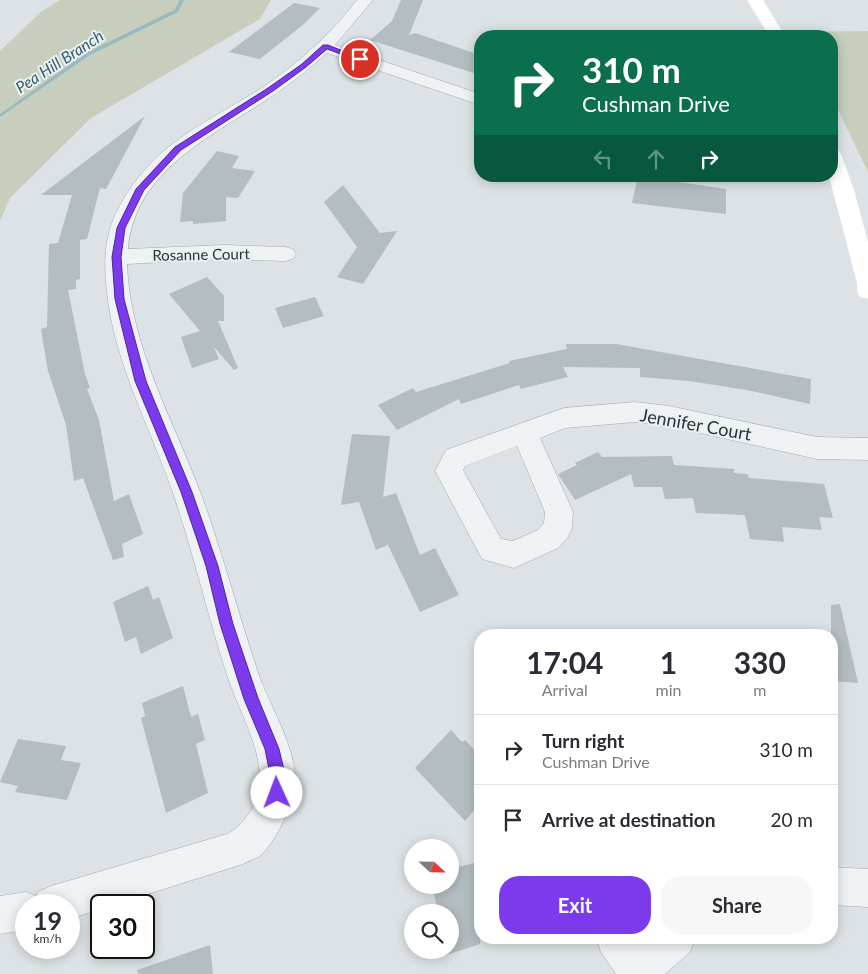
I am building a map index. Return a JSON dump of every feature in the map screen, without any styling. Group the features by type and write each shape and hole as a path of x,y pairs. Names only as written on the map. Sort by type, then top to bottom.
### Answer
{"street":[{"path":"80,896 230,851 248,842 264,818 277,793 278,774 272,749 251,699 227,624 212,566 186,492 140,381 119,299 116,257 121,228 140,189 178,148 270,90 304,66 326,47 365,0"},
{"path":"755,0 774,30"},
{"path":"326,47 474,98"},
{"path":"838,180 868,283 868,291"},
{"name":"Rosanne Court","path":"116,257 224,252 285,254"},
{"name":"Jennifer Court","path":"525,432 559,512 558,528 548,539 514,555 492,550 449,471 455,458 525,432 564,418 635,412 669,416 817,448 868,449"},
{"path":"838,886 868,888"},
{"path":"0,915 15,913"},
{"path":"618,944 638,972 669,944"}],"green space":[{"path":"60,0 271,0 260,19 91,118 10,198 0,221 0,51 41,12"},
{"path":"838,31 868,31 868,172 838,110"}],"building":[{"path":"401,0 423,0 409,35 415,33 474,53 474,73 370,40 392,21"},
{"path":"294,3 320,8 304,24 260,59 229,52"},
{"path":"145,116 106,189 100,188 87,239 80,240 80,279 76,280 76,289 68,290 85,374 90,388 87,389 99,420 114,501 129,494 143,534 122,544 124,557 113,560 83,478 74,481 66,425 48,371 41,329 47,327 49,244 58,243 72,195 41,195"},
{"path":"217,151 239,156 232,168 255,171 238,198 226,197 226,221 193,224 193,221 180,222 183,193"},
{"path":"637,182 679,182 726,189 726,214 632,203"},
{"path":"343,185 380,233 397,231 363,284 337,277 357,247 324,202"},
{"path":"207,277 224,296 224,321 218,321 238,368 234,370 214,347 219,359 192,368 181,337 200,331 169,294"},
{"path":"315,297 324,316 283,328 275,308"},
{"path":"566,344 616,344 811,379 810,404 747,390 689,381 640,377 640,368 563,367 568,377 521,389 519,385 461,404 459,399 397,430 378,405 413,388 416,392 510,363 509,361 567,349"},
{"path":"352,434 390,436 383,497 396,493 420,555 435,548 459,595 420,612 388,545 376,550 359,502 341,505"},
{"path":"598,452 602,457 672,456 674,465 734,469 734,473 748,474 749,478 824,484 833,518 819,517 822,530 782,527 784,542 750,539 745,515 696,513 693,498 665,499 662,487 634,487 631,474 575,500 558,474"},
{"path":"148,586 153,600 159,597 173,638 141,654 136,637 125,642 113,602"},
{"path":"840,604 858,683 838,682 838,629 831,629 831,605"},
{"path":"183,686 191,717 198,714 205,740 196,744 208,793 166,813 141,718 145,716 142,703"},
{"path":"451,730 462,742 465,740 474,750 474,810 465,821 415,768"},
{"path":"18,739 66,746 61,760 81,763 67,800 15,792 18,786 0,782"},
{"path":"474,863 474,944 480,944 459,951 459,904 436,904 434,894 459,894 459,867"},
{"path":"210,945 213,974 138,974 137,970"}],"waterway":[{"name":"Pea Hill Branch","path":"0,116 88,54 176,11 182,0"}],"route":[{"path":"277,793 278,774 272,749 251,699 227,624 212,566 186,492 140,381 119,299 116,257 121,228 140,189 178,148 270,90 304,66 326,47 360,59"}]}
